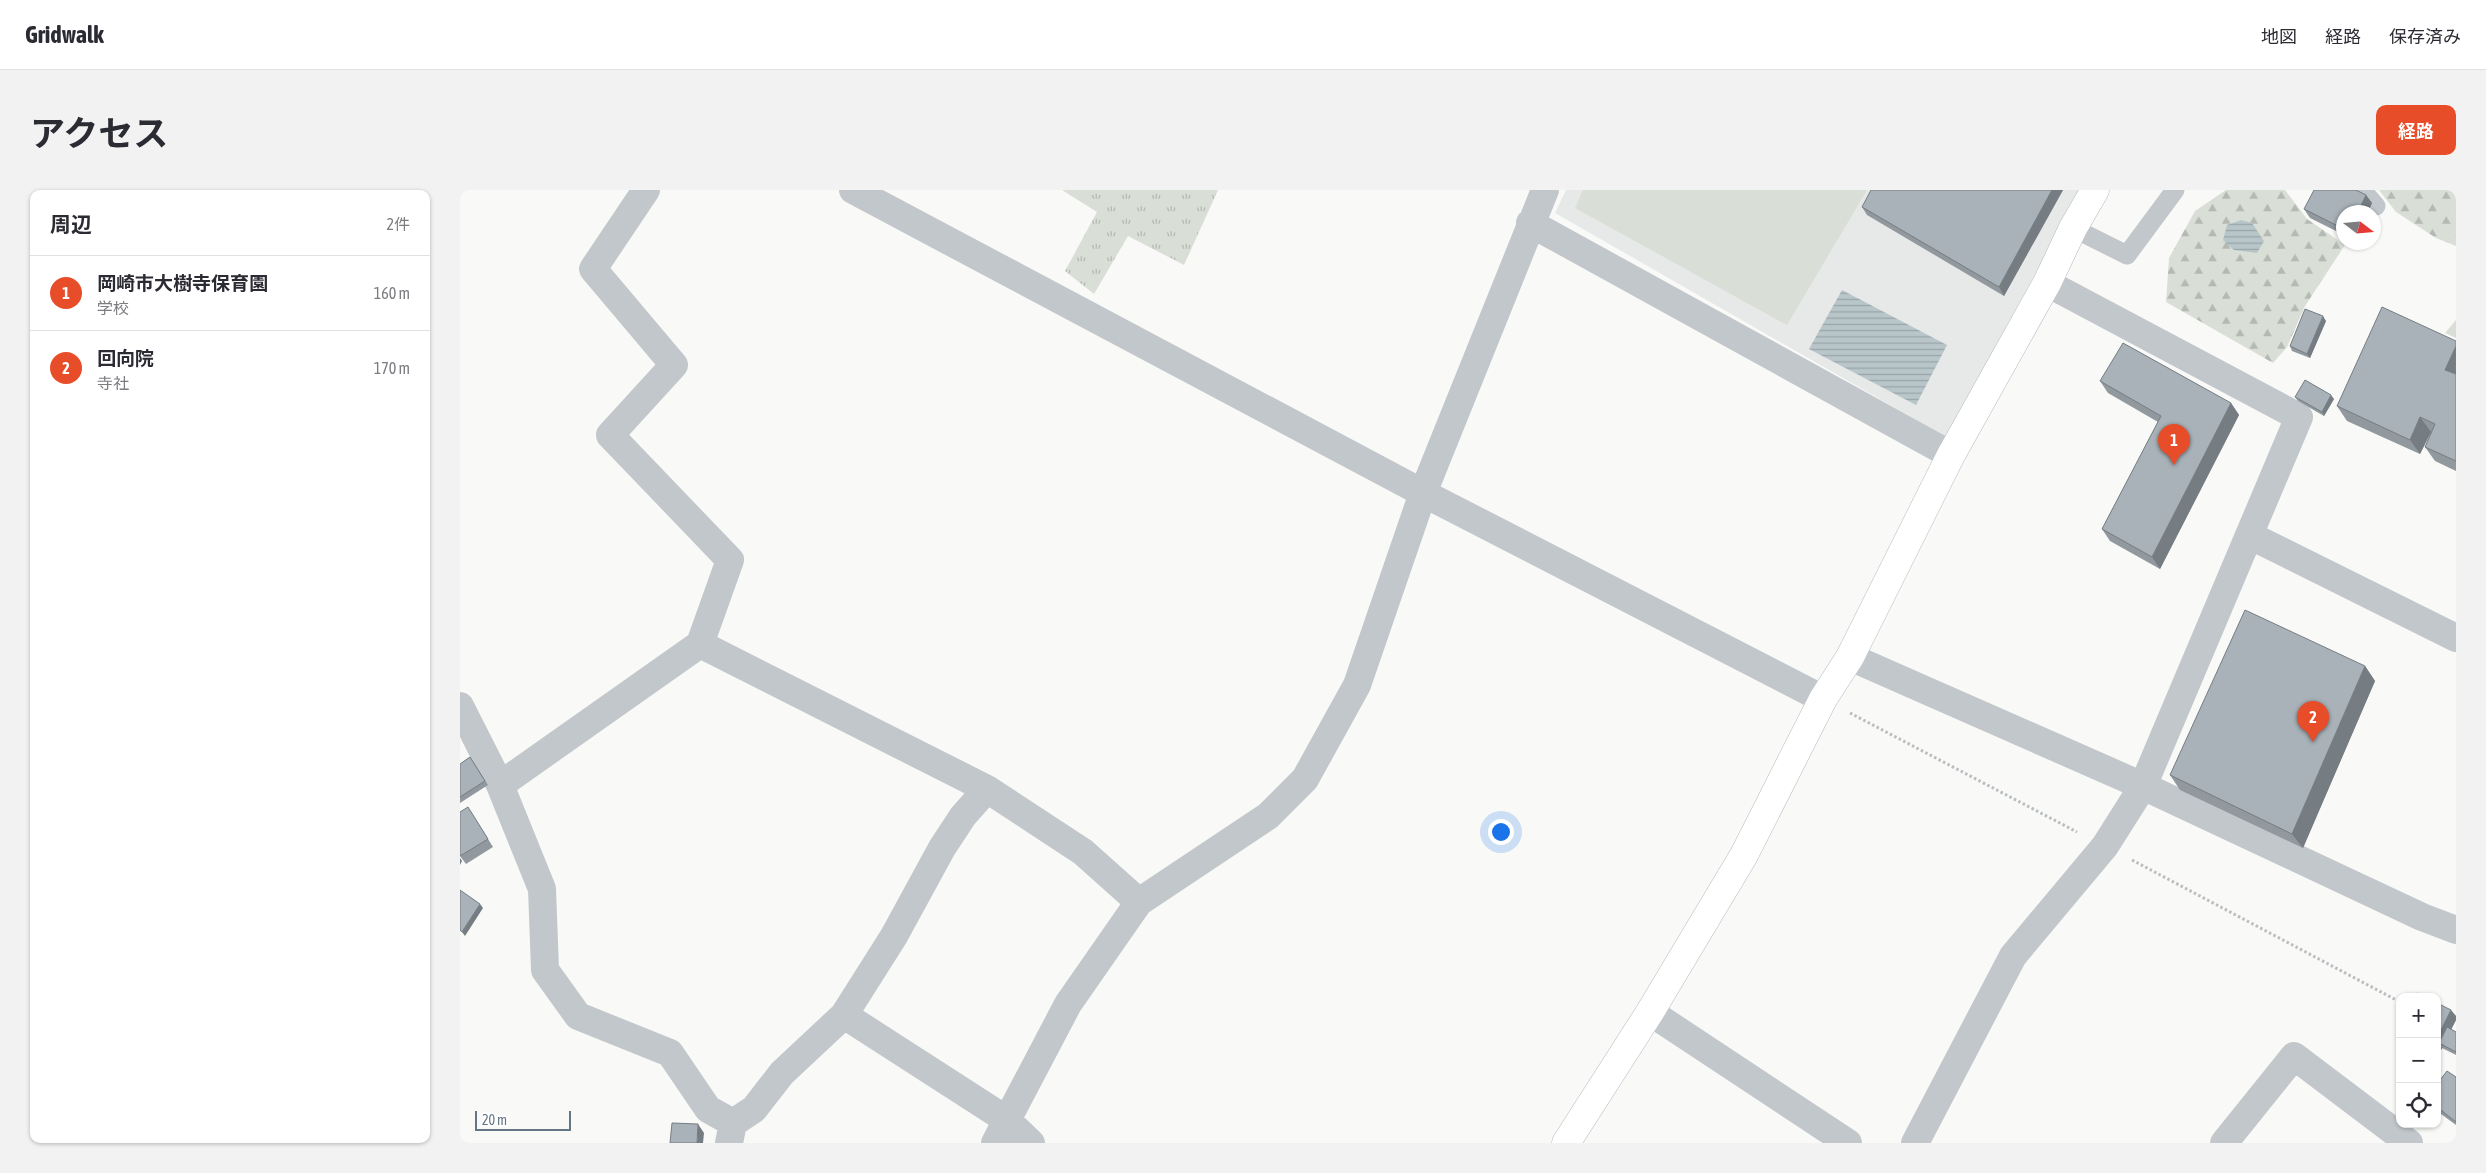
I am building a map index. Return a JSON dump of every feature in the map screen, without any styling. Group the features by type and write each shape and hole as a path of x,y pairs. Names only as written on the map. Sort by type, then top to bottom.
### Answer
{"street":[{"path":"500,785 700,644 730,560 610,435 674,365 593,269 646,190"},
{"path":"853,190 1423,492 1823,699"},
{"path":"1001,1131 1068,1004 1139,902 1268,816 1305,779 1357,685 1423,492 1530,223 1545,190"},
{"path":"1566,1143 1650,1012 1744,855 1823,699 1850,657 1951,455 2047,282 2073,228 2095,190"},
{"path":"1530,223 1951,455"},
{"path":"1916,1143 2013,956 2105,846 2143,786 2299,417 2047,282"},
{"path":"2249,535 2456,638"},
{"path":"700,644 987,789 1083,852 1139,902"},
{"path":"1850,657 2143,786 2422,917 2456,930"},
{"path":"460,706 500,785 542,888 545,970 578,1016 670,1053 708,1109 731,1133 754,1109 782,1074 844,1015 894,936 942,848 963,816 987,789"},
{"path":"1650,1012 1848,1143"},
{"path":"844,1015 1001,1131 1031,1143"},
{"path":"2224,1143 2294,1056 2410,1143"}],"lane":[{"path":"2073,228 2127,255 2175,190"},
{"path":"2362,190 2375,205"}],"shaded area":[{"path":"1566,190 2081,190 1946,437 1555,213"},
{"path":"2241,220 2252,223 2264,241 2257,253 2234,250 2223,240 2227,225"},
{"path":"1842,290 1947,345 1916,405 1809,349"}],"green space":[{"path":"1062,190 1218,190 1184,265 1128,236 1094,294 1065,271 1097,212"},
{"path":"1583,190 1867,190 1787,325 1575,208"},
{"path":"2226,190 2285,190 2307,219 2336,239 2336,250 2342,250 2305,306 2287,347 2273,363 2166,302 2169,258 2195,211"},
{"path":"2379,190 2456,190 2456,246 2436,238 2396,212"},
{"path":"2456,320 2456,338 2445,333"}],"building":[{"path":"1871,190 2052,190 1999,287 1862,207"},
{"path":"2314,190 2356,190 2366,195 2361,205 2336,205 2336,225 2304,209"},
{"path":"2382,307 2456,341 2456,346 2445,370 2456,374 2456,461 2425,447 2435,424 2420,417 2410,440 2337,406"},
{"path":"2305,309 2323,316 2307,354 2290,346"},
{"path":"2123,343 2231,403 2152,557 2102,529 2161,416 2100,381"},
{"path":"2305,380 2331,395 2322,412 2295,397"},
{"path":"2245,610 2365,666 2292,834 2170,775"},
{"path":"470,757 485,781 460,797 460,764"},
{"path":"468,807 488,839 460,856 460,812"},
{"path":"460,890 480,904 462,932 460,930"},
{"path":"2441,1005 2451,1010 2441,1030"},
{"path":"2447,1027 2456,1032 2456,1052 2441,1044 2441,1039"},
{"path":"2447,1071 2456,1077 2456,1122 2441,1110 2441,1079"},
{"path":"672,1123 698,1124 697,1143 670,1143"}],"place":[{"name":"岡崎市大樹寺保育園","path":"2174,465"},
{"name":"回向院","path":"2313,742"}]}
